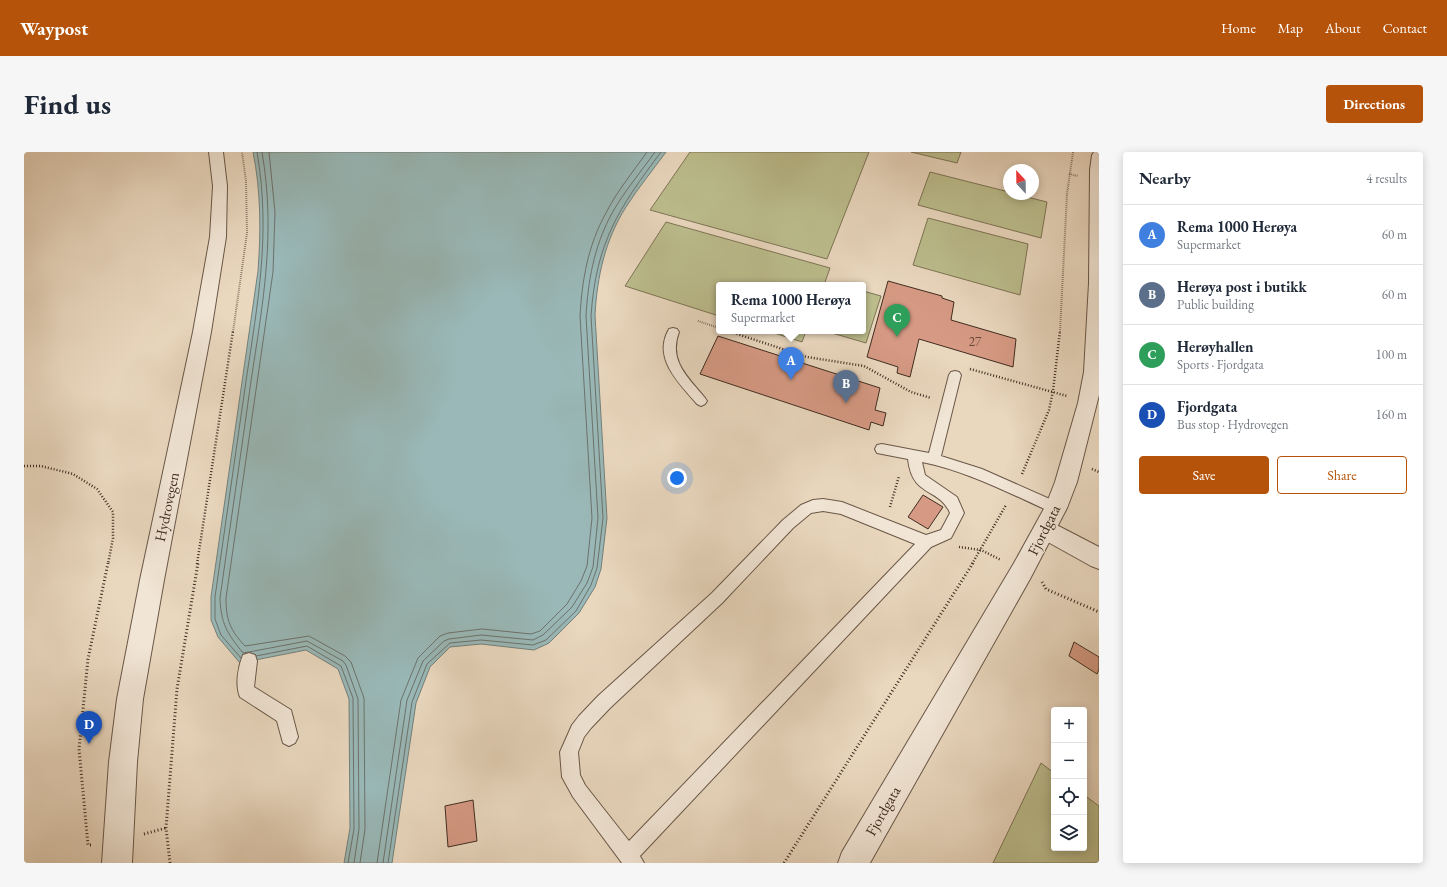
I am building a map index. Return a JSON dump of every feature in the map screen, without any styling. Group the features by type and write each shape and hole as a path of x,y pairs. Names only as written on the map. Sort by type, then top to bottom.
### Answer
{"street":[{"name":"Hydrovegen","path":"117,852 123,762 130,699 152,580 202,332 218,237 220,186 216,152"},
{"name":"Fjordgata","path":"853,863 1056,508 1073,460 1088,403 1093,372 1097,291 1098,165"},
{"path":"1044,529 1099,559"}],"lane":[{"path":"673,332 669,340 668,353 672,362 701,401"},
{"path":"934,459 956,375"},
{"path":"882,450 934,459 977,473 1056,508"},
{"path":"910,455 920,479 952,501 957,513 946,534 926,542 631,859 579,792 571,777 569,752 578,731 585,722 604,702 716,598 788,524 806,509 813,506 832,505 926,542"},
{"path":"248,661 246,692 285,716 289,737"}],"path":[{"path":"170,863 166,828 177,689 216,457 247,233 246,181 242,152"},
{"path":"698,321 716,327"},
{"path":"737,334 807,357 864,366 911,392 948,403"},
{"path":"956,375 972,368 1068,396"},
{"path":"886,525 910,455"},
{"path":"24,466 41,466 73,474 97,489 113,512 113,538 88,659 79,749 88,845 117,852 166,828"},
{"path":"926,542 981,550 1005,562"},
{"path":"1041,582 1046,589 1099,612"}],"green space":[{"path":"690,152 869,152 827,259 650,210"},
{"path":"911,152 961,152 957,163"},
{"path":"930,172 1003,190 1003,200 1039,200 1047,202 1041,238 918,205"},
{"path":"928,218 1028,244 1020,295 913,265"},
{"path":"666,222 830,268 825,282 716,282 716,315 625,286"},
{"path":"866,292 881,296 866,343 835,334 866,334"},
{"path":"777,334 805,334 802,342"},
{"path":"1041,763 1051,771 1051,851 1087,851 1087,797 1099,806 1099,863 993,863"}],"water":[{"path":"253,152 666,152 626,207 607,246 600,273 595,315 607,518 601,569 595,587 579,613 549,643 534,650 481,644 450,647 430,667 416,703 392,863 344,863 350,828 349,699 338,669 306,650 240,663 218,637 211,620 211,597 258,271 260,211 258,181"}],"building":[{"path":"888,281 942,296 942,298 954,302 951,320 1016,339 1013,367 919,339 910,377 897,373 898,367 867,357"},
{"path":"718,336 880,388 875,410 886,413 883,426 871,422 869,430 700,374"},
{"path":"923,495 943,507 928,529 908,517"},
{"path":"1074,642 1099,657 1099,669 1097,674 1069,656"},
{"path":"473,800 477,841 448,847 445,806"}],"place":[{"name":"Herøyhallen","path":"897,337"},
{"name":"Rema 1000 Herøya","path":"791,380"},
{"name":"Herøya post i butikk","path":"846,403"},
{"name":"Fjordgata","path":"89,744"}]}
